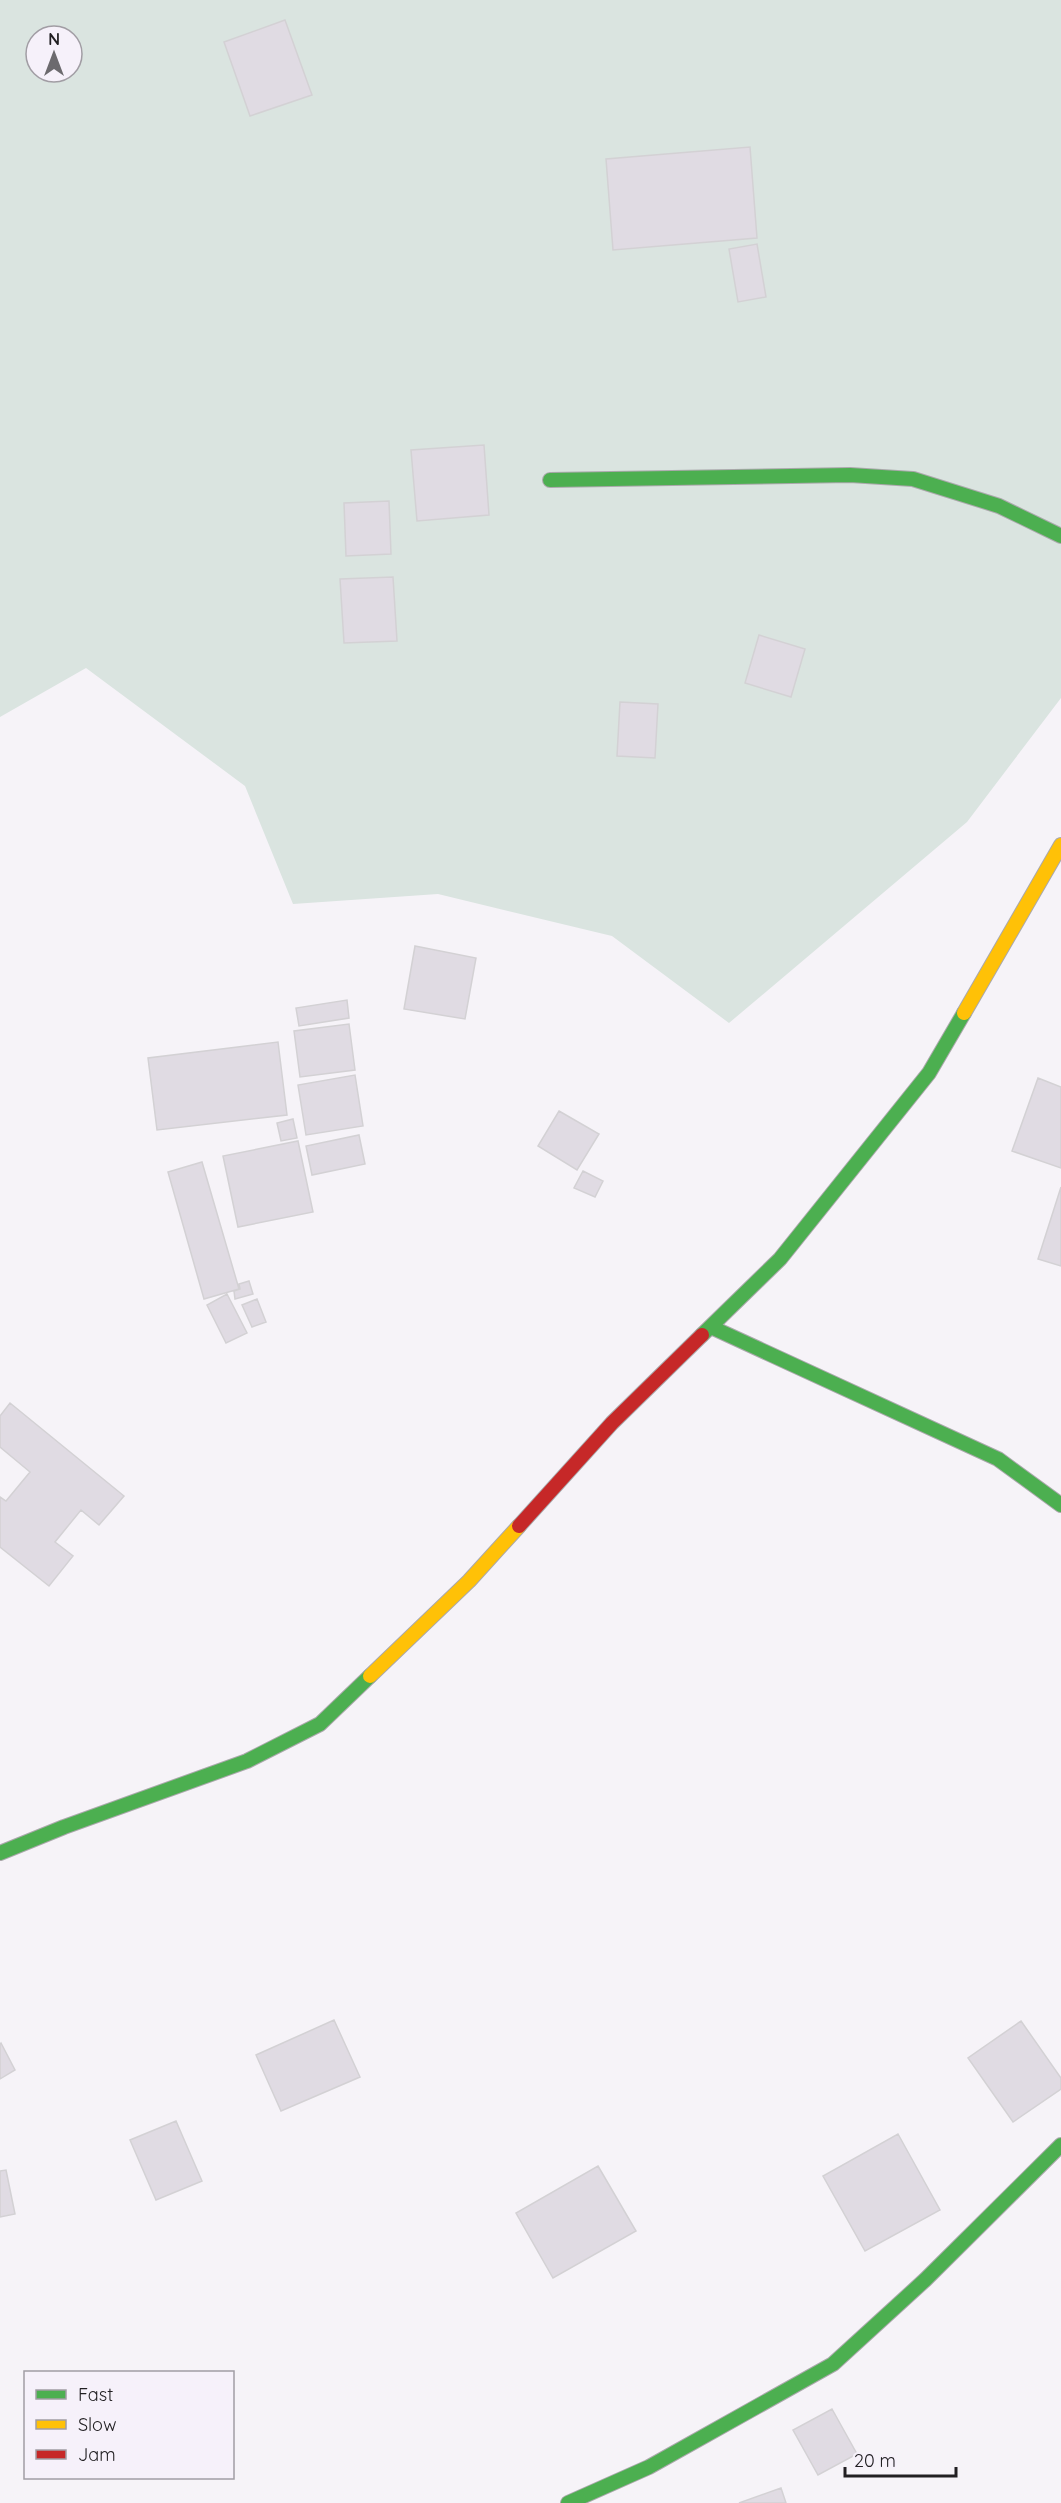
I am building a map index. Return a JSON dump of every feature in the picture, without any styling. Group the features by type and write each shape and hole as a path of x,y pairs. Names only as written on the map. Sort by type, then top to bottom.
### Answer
{"street":[{"path":"550,480 850,475 913,479 999,506 1061,536"},
{"path":"0,1853 64,1827 247,1761 320,1724 468,1581 612,1423 780,1259 929,1073 1061,845"},
{"path":"711,1328 998,1459 1061,1505"},
{"path":"568,2503 649,2467 833,2364 925,2280 1061,2145"}],"shaded area":[{"path":"0,0 1061,0 1061,698 967,822 729,1023 612,936 438,894 293,904 245,786 86,668 0,717"}],"building":[{"path":"285,20 312,95 250,116 224,42"},
{"path":"750,147 757,238 613,250 606,159"},
{"path":"757,244 766,297 738,302 729,249"},
{"path":"484,445 489,515 417,521 411,450"},
{"path":"389,501 391,554 346,556 344,503"},
{"path":"393,577 397,641 344,643 340,579"},
{"path":"759,635 805,649 791,697 745,683"},
{"path":"620,702 658,704 655,758 617,756"},
{"path":"415,946 476,958 465,1019 404,1009"},
{"path":"347,1000 349,1018 299,1026 296,1008"},
{"path":"349,1024 355,1070 300,1077 294,1031"},
{"path":"278,1042 287,1115 157,1130 148,1058"},
{"path":"355,1075 363,1126 306,1135 298,1085"},
{"path":"1038,1078 1061,1087 1061,1168 1012,1151"},
{"path":"559,1111 599,1134 577,1170 538,1146"},
{"path":"293,1119 297,1138 281,1141 277,1123"},
{"path":"359,1135 365,1164 312,1175 306,1146"},
{"path":"298,1141 313,1212 238,1227 223,1156"},
{"path":"202,1162 239,1289 204,1299 168,1172"},
{"path":"583,1171 603,1181 595,1197 574,1188"},
{"path":"1061,1187 1061,1266 1038,1259"},
{"path":"249,1281 253,1294 235,1299 234,1291 240,1289 239,1284"},
{"path":"227,1294 247,1333 226,1343 207,1305"},
{"path":"257,1299 266,1322 252,1327 242,1305"},
{"path":"10,1403 124,1496 99,1525 81,1510 55,1542 73,1556 49,1586 0,1547 0,1497 6,1501 30,1472 0,1447 0,1416"},
{"path":"334,2020 360,2077 281,2111 256,2055"},
{"path":"1021,2021 1061,2078 1061,2089 1013,2122 968,2058"},
{"path":"0,2044 15,2070 0,2079"},
{"path":"176,2121 202,2181 156,2200 130,2140"},
{"path":"898,2134 940,2210 865,2251 823,2176"},
{"path":"598,2166 636,2231 553,2278 516,2213"},
{"path":"6,2170 15,2214 0,2217 0,2171"},
{"path":"832,2409 857,2454 818,2475 793,2430"},
{"path":"781,2488 786,2503 739,2503"}],"traffic: fast":[{"path":"550,480 850,475 913,479 999,506 1061,536"},
{"path":"702,1335 780,1259 929,1073 964,1013"},
{"path":"711,1327 998,1459 1061,1505"},
{"path":"0,1853 64,1827 247,1761 320,1724 370,1676"},
{"path":"568,2503 649,2467 833,2364 925,2280 1061,2145"}],"traffic: slow":[{"path":"964,1013 1061,845"},
{"path":"370,1676 469,1581 519,1526"}],"traffic: jam":[{"path":"519,1526 612,1423 702,1335"}]}
